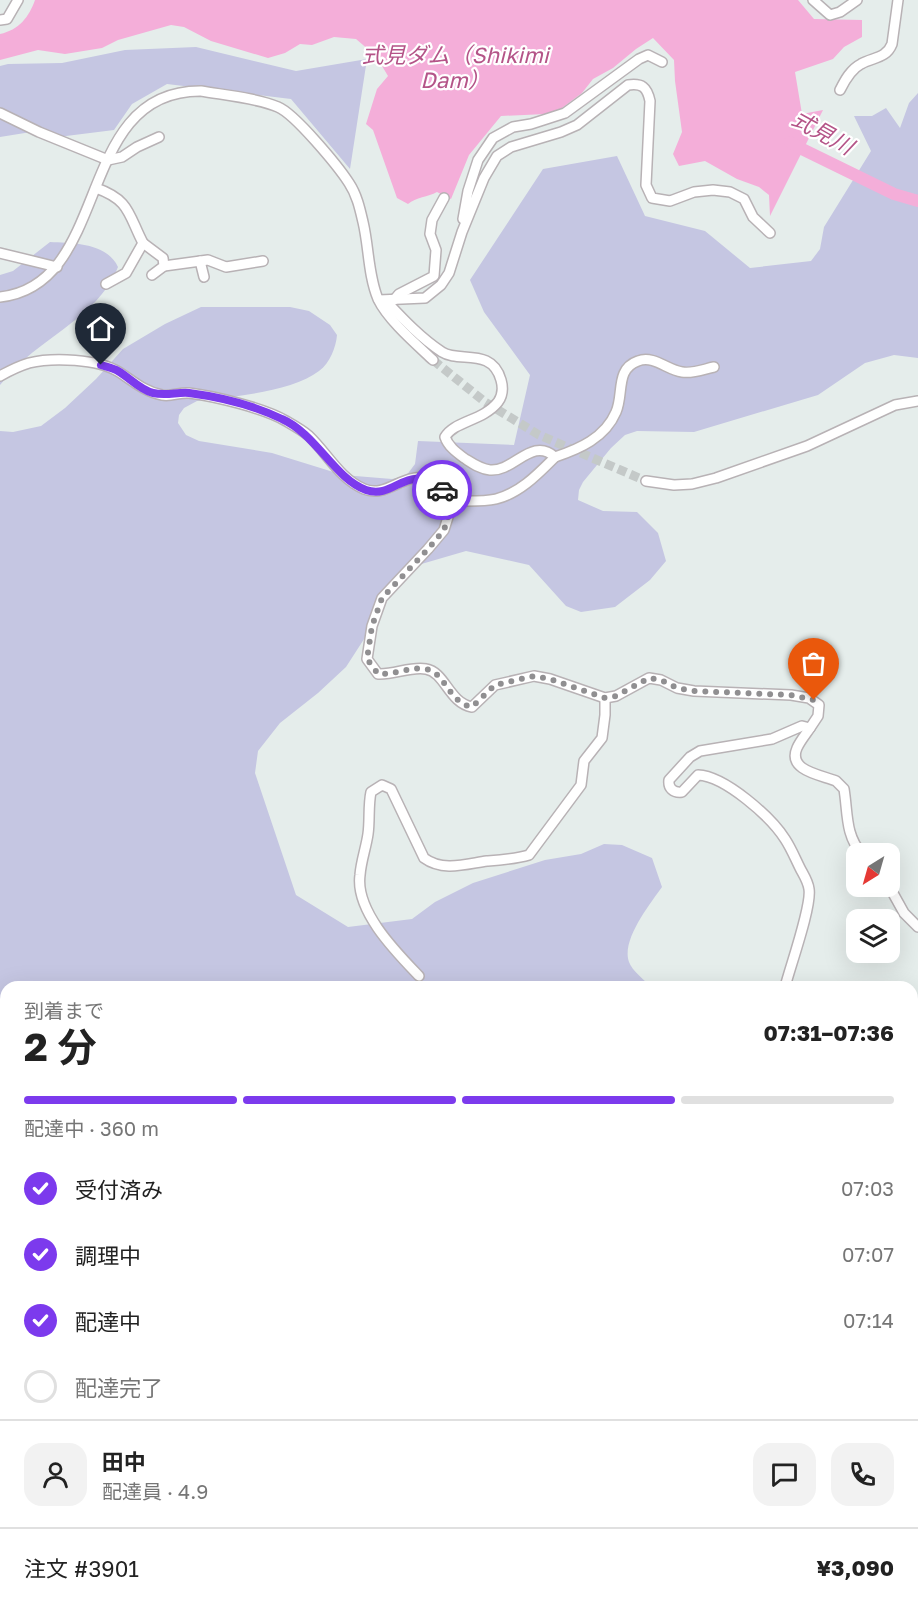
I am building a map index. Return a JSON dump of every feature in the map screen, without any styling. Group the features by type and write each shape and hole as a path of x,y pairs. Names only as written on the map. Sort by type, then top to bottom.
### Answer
{"street":[{"path":"0,20 7,19 18,0"},
{"path":"813,0 830,15 840,12 857,0"},
{"path":"840,90 848,75 859,64 882,56 889,51 898,0"},
{"path":"463,227 468,191 478,160 493,138 513,127 565,113 648,54 662,62"},
{"path":"386,300 425,298 441,285 449,273 463,227 484,178 498,156 511,147 577,125 628,85 642,85 647,90 650,101 646,185 652,198 670,201 694,192 713,190 730,192 744,199 753,217 770,232"},
{"path":"0,297 19,295 30,290 57,267 73,238 108,160 133,118 142,108 164,96 189,90 201,91 279,107 291,114 350,184 358,201 364,225 370,272 400,329 433,360"},
{"path":"0,113 39,132 108,160 122,157 136,147 159,137"},
{"path":"96,188 110,193 129,210 143,243 164,258 164,266"},
{"path":"386,300 434,276 436,250 430,234 432,220 444,198"},
{"path":"106,284 126,273 143,243"},
{"path":"0,253 57,267"},
{"path":"152,275 164,266 200,261 208,260 226,267 263,261"},
{"path":"200,261 204,277"},
{"path":"386,300 416,333 445,354 473,356 494,367 500,375 503,391 499,400 475,420 448,430 445,437 447,443 472,464 488,470 509,465 540,450 547,450 555,457"},
{"path":"0,376 30,363 52,360 101,365 116,370 149,392 165,396 187,393 211,397 283,419 308,435 354,484 367,490 380,492 404,481 426,478 453,501 495,499 505,496 535,477 555,457 591,442 606,428 616,413 621,395 621,380 627,369 638,361 655,361 680,372 714,367"},
{"path":"646,481 674,485 692,484 716,478 807,446 895,405 918,400"},
{"path":"453,501 444,530 382,598 372,626 367,659 378,674 390,675 425,669 434,672 455,698 464,706 472,707 495,685 534,676 550,679 605,698 616,696 649,678 661,680 677,688 694,691 791,695 809,698 819,705 820,711 797,748 795,755 797,762 801,768 836,780 841,784 845,796 848,826 854,843"},
{"path":"419,976 377,927 360,892 371,792 382,785 391,789 424,858 431,863 466,866 529,855 581,784 584,761 602,738 605,698"},
{"path":"787,981 805,915 809,891 785,838 733,788 722,782 698,775 682,792 678,792 671,789 669,780 687,759 700,751 772,739 802,726 810,728"},
{"path":"895,897 904,913 918,927"}],"shaded area":[{"path":"196,47 296,71 367,59 350,169 291,99 167,84 132,104 114,130 58,137 31,132 0,137 0,66 62,63 125,50"},
{"path":"918,93 918,358 894,355 865,363 818,395 694,432 637,431 625,435 583,482 578,500 603,511 637,512 658,533 666,561 650,580 615,607 581,612 566,606 529,565 466,551 418,565 374,605 366,636 346,667 280,723 258,751 255,773 296,895 348,927 412,919 435,902 473,883 545,860 581,854 604,844 622,845 652,858 662,887 638,923 629,943 628,953 633,969 645,981 0,981 0,431 13,432 41,426 65,408 96,379 123,349 165,324 201,307 290,307 309,311 330,325 337,335 334,350 326,364 307,378 277,389 197,401 184,408 179,415 178,423 186,435 199,441 272,453 343,475 392,479 406,476 415,464 418,441 514,445 530,375 484,312 470,280 543,169 617,156 645,216 705,231 750,268 811,261 820,249 824,227 871,151 854,116 872,116 886,108 900,128 909,103"},
{"path":"50,242 79,244 98,249 113,259 118,267 102,295 91,306 22,361 0,385 0,275 13,271"}],"water":[{"name":"式見ダム（Shikimi Dam）","path":"35,0 798,0 814,19 862,20 862,37 844,47 833,59 795,72 802,114 823,110 770,216 769,195 759,187 737,179 705,161 679,166 673,154 682,132 674,60 653,38 613,68 593,79 582,93 562,108 546,114 501,116 469,155 451,199 437,192 408,204 397,198 373,130 366,124 377,89 388,76 376,56 356,39 334,37 312,45 300,44 285,53 268,58 211,41 184,27 171,25 118,40 102,48 65,54 38,50 0,60 0,34 18,26 30,12"}],"waterway":[{"name":"式見川","path":"790,142 894,194 918,201"}],"tunnel":[{"path":"433,360 485,402 539,435 646,481"}],"way so far":[{"path":"442,490 453,501 444,530 382,598 372,626 367,659 378,674 390,675 412,669 434,672 455,698 464,706 472,707 495,685 534,676 570,685 605,698 616,696 649,678 661,680 677,688 694,691 791,695 814,700"}],"route":[{"path":"101,365 116,370 149,392 165,396 187,393 211,397 283,419 308,435 354,484 367,490 380,492 404,481 426,478 442,490"}]}
